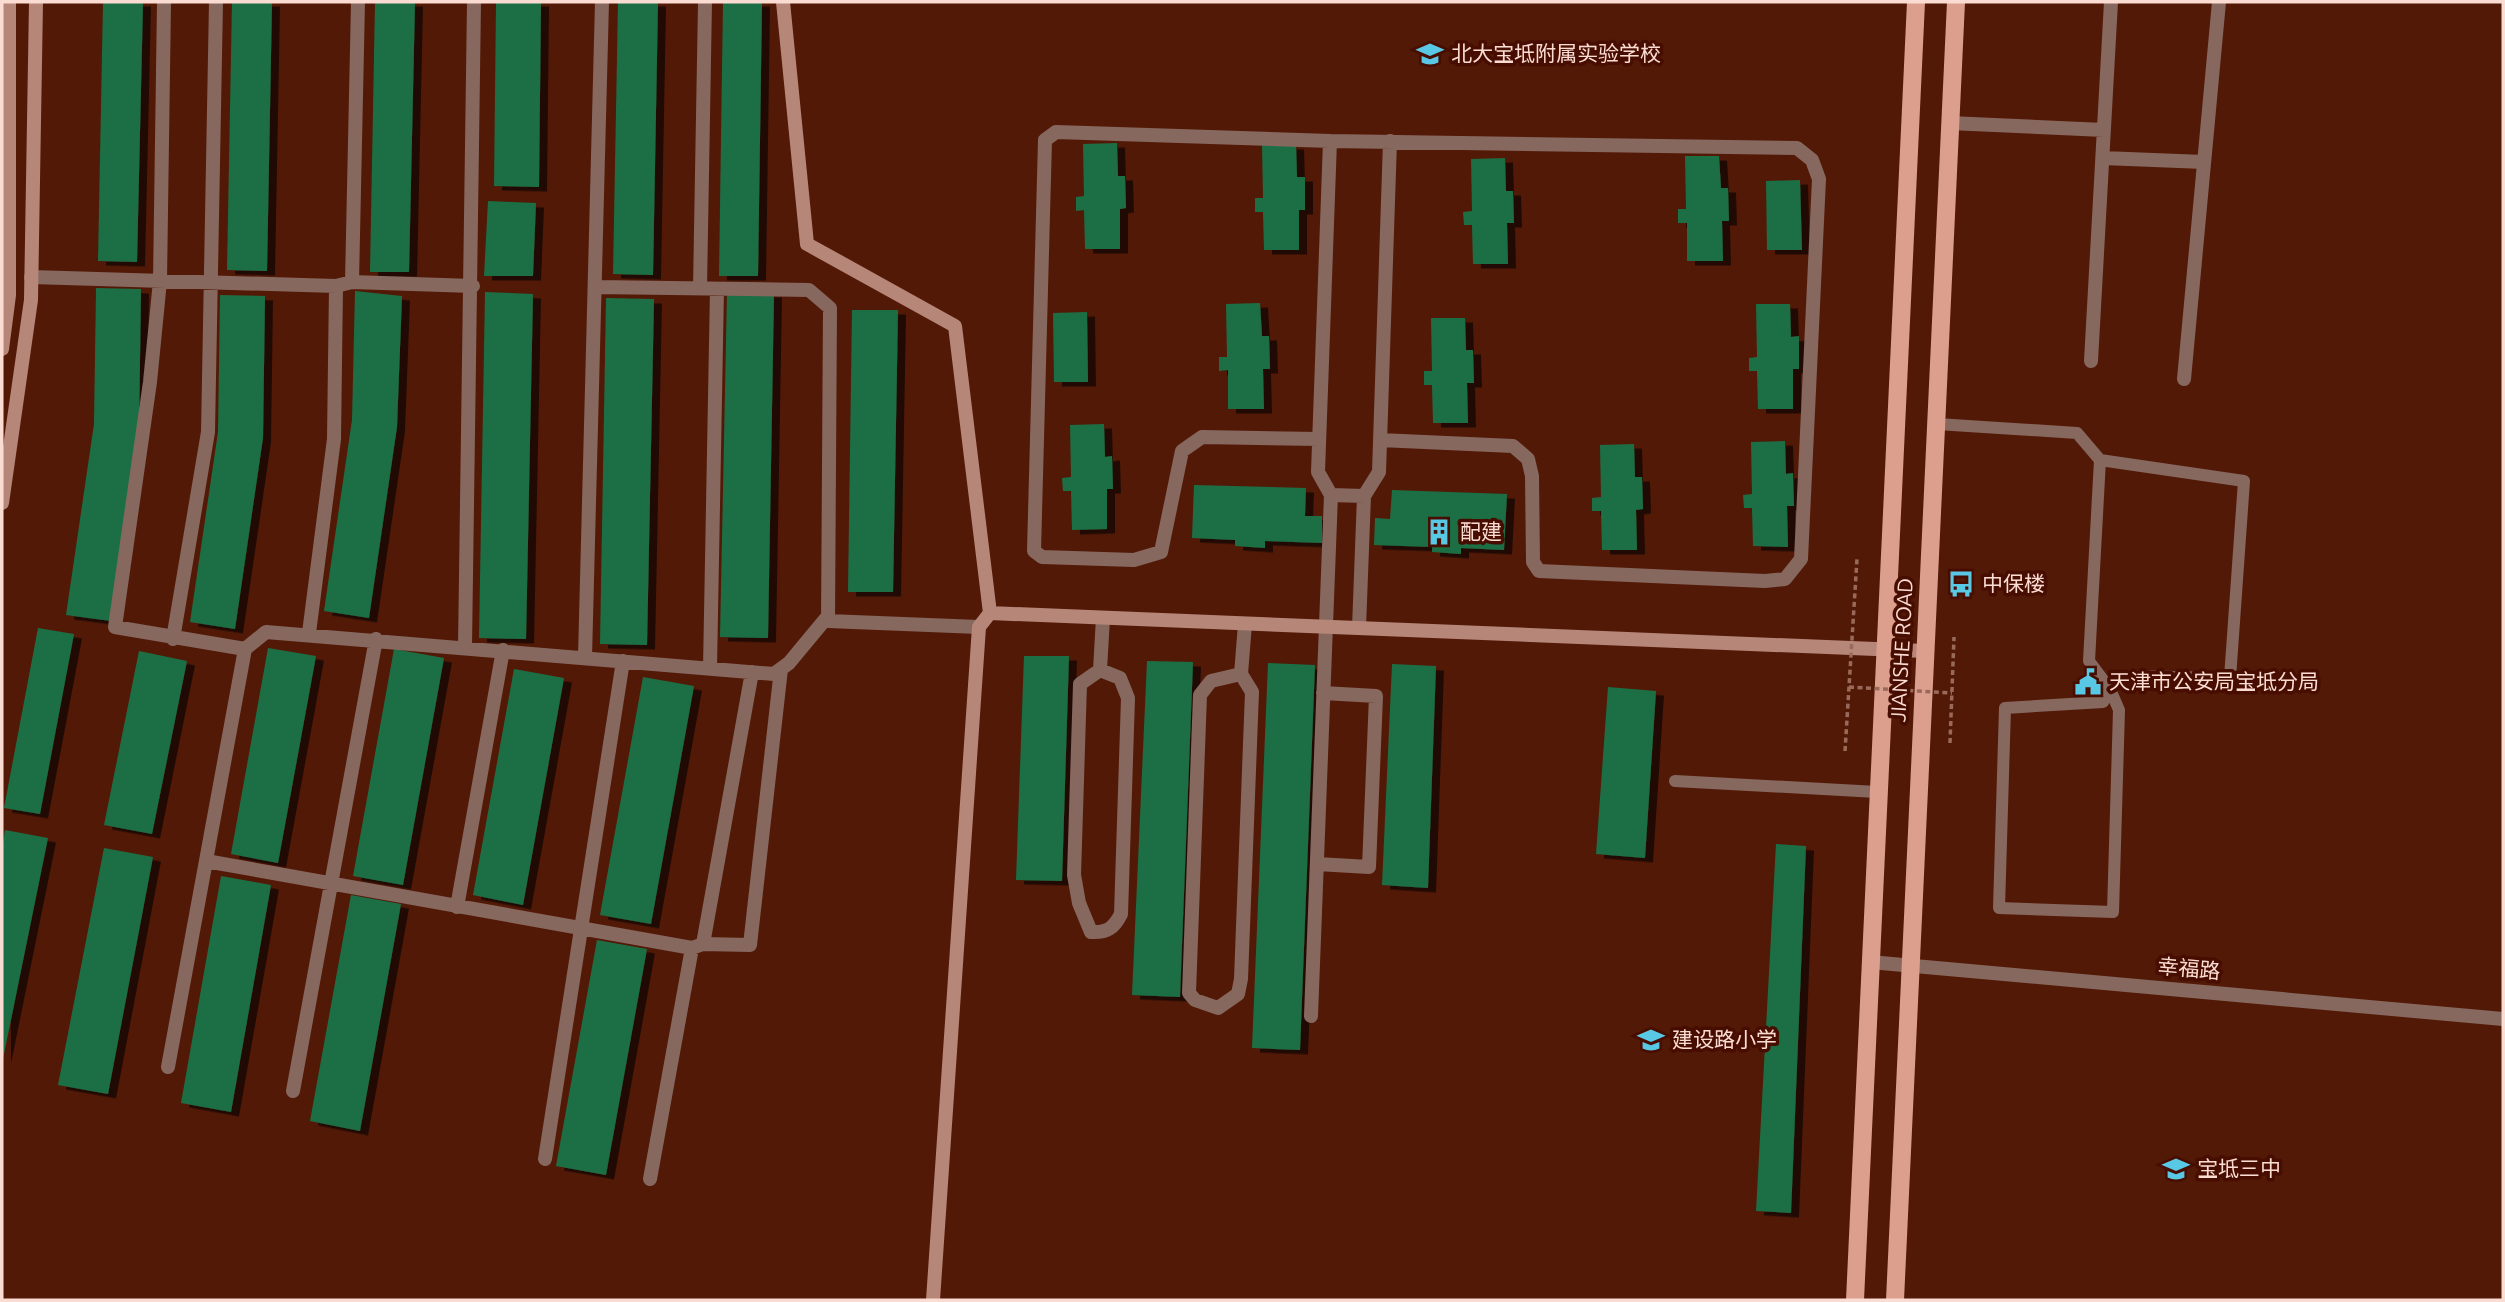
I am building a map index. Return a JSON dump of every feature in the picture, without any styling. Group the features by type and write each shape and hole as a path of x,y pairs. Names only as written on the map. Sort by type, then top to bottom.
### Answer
{"main road":[{"name":"JIANSHE ROAD","path":"1855,1300 1916,2"},
{"name":"JIANSHE ROAD","path":"1895,1300 1956,2"}],"street":[{"path":"2,349 9,295 9,2"},
{"path":"2,502 31,300 36,2"},
{"path":"164,2 160,281 150,382 116,627 173,639 245,649"},
{"path":"173,639 208,432 216,2"},
{"path":"352,282 358,2"},
{"path":"466,647 473,286 474,2"},
{"path":"585,657 602,2"},
{"path":"700,288 705,2"},
{"path":"783,2 807,244 955,326 990,613 979,627 933,1300"},
{"path":"2091,361 2111,2"},
{"path":"2184,379 2219,2"},
{"path":"1949,123 2104,130"},
{"path":"1319,439 1202,437 1182,451 1161,552 1134,560 1041,557 1034,551 1045,140 1056,132 1330,141 1797,148 1812,160 1819,179 1801,559 1786,579 1765,581 1539,570 1533,562 1532,476 1528,459 1513,446 1380,440"},
{"path":"1311,1017 1331,495 1318,472 1330,141"},
{"path":"1359,628 1364,496 1379,472 1390,141"},
{"path":"2103,158 2204,162"},
{"path":"31,277 336,286 352,282 473,286"},
{"path":"309,633 334,439 336,286"},
{"path":"595,287 809,290 831,308 828,621 979,627"},
{"path":"710,668 717,289"},
{"path":"1331,495 1364,496"},
{"path":"990,613 1924,651"},
{"path":"169,1067 245,649 266,632 309,633 774,674 828,616"},
{"path":"1100,670 1103,618"},
{"path":"1241,674 1211,681 1200,695 1189,993 1195,1000 1218,1008 1238,994 1241,979 1252,692 1241,674 1245,624"},
{"path":"293,1091 376,639"},
{"path":"457,907 503,650"},
{"path":"545,1159 623,661"},
{"path":"206,861 581,930 698,946 750,945 781,669"},
{"path":"1100,670 1120,678 1128,698 1121,914 1115,925 1105,933 1091,932 1079,903 1074,875 1080,684 1100,670"},
{"path":"650,1179 752,672"},
{"path":"1317,864 1369,867 1376,696 1323,693"},
{"name":"幸福路","path":"1870,962 2503,1019"}],"lane":[{"path":"1937,424 2077,433 2100,460 2244,481 2230,678 2118,676 2110,689 2103,702 2005,708 1998,908 2113,912 2119,710 2110,689 2090,661 2100,460"},
{"path":"1675,780 1877,792"}],"path":[{"path":"1845,751 1857,559"},
{"path":"1950,743 1954,637"},
{"path":"1849,687 1952,693"}],"building":[{"path":"103,2 143,2 137,262 98,261"},
{"path":"232,2 272,2 267,271 227,270"},
{"path":"375,2 415,2 409,272 370,272"},
{"path":"496,2 541,2 539,187 494,186"},
{"path":"618,2 658,2 653,275 613,274"},
{"path":"723,2 762,2 758,276 719,276"},
{"path":"1117,143 1118,176 1125,176 1126,208 1120,209 1120,249 1085,249 1084,210 1076,211 1076,197 1084,196 1083,144"},
{"path":"1262,145 1296,145 1297,177 1305,177 1305,210 1299,210 1299,250 1264,250 1263,212 1255,212 1255,198 1263,198"},
{"path":"1685,156 1719,156 1721,188 1728,188 1729,221 1722,221 1723,261 1687,261 1687,223 1678,223 1678,209 1686,209"},
{"path":"1505,158 1506,191 1513,191 1514,223 1507,223 1508,264 1473,264 1472,225 1464,225 1463,212 1472,211 1471,159"},
{"path":"1800,180 1802,250 1767,250 1766,181"},
{"path":"488,201 536,203 533,276 484,276"},
{"path":"96,288 141,289 139,431 111,621 66,615 94,424"},
{"path":"355,291 402,296 397,427 369,618 324,611 352,420"},
{"path":"485,292 533,294 526,639 479,638"},
{"path":"727,292 774,293 768,638 720,637"},
{"path":"220,295 265,296 263,438 235,629 190,622 218,432"},
{"path":"606,298 654,299 647,645 600,644"},
{"path":"1260,303 1262,336 1269,336 1270,369 1263,369 1264,409 1228,409 1228,370 1219,371 1219,357 1227,357 1226,304"},
{"path":"1756,304 1790,304 1791,337 1799,336 1799,369 1793,369 1793,409 1758,409 1757,371 1749,371 1749,358 1757,357"},
{"path":"852,310 898,310 893,592 848,592"},
{"path":"1087,312 1088,382 1054,382 1053,313"},
{"path":"1431,318 1465,318 1466,350 1473,350 1474,383 1467,383 1468,423 1433,423 1432,385 1424,385 1424,371 1432,371"},
{"path":"1104,424 1105,457 1112,456 1113,489 1107,489 1107,529 1072,530 1071,491 1063,491 1062,478 1071,477 1070,425"},
{"path":"1785,441 1786,474 1793,473 1794,506 1787,506 1788,547 1753,546 1752,508 1744,508 1743,495 1752,494 1751,442"},
{"path":"1634,444 1635,477 1642,477 1643,509 1636,510 1637,550 1602,550 1601,511 1592,511 1592,498 1601,497 1600,445"},
{"path":"1194,485 1306,488 1305,516 1322,516 1322,543 1265,541 1265,548 1235,546 1235,540 1192,538"},
{"name":"配建","path":"1392,490 1507,494 1504,550 1461,548 1461,554 1432,552 1432,547 1374,545 1375,518 1390,519"},
{"path":"38,628 74,634 40,814 4,808"},
{"path":"268,648 316,656 278,863 231,854"},
{"path":"394,649 444,658 403,885 353,876"},
{"path":"139,651 187,661 152,834 104,825"},
{"path":"1024,656 1069,656 1062,881 1016,880"},
{"path":"1147,661 1193,662 1180,997 1132,995"},
{"path":"1268,663 1315,665 1300,1050 1252,1048"},
{"path":"1392,664 1436,666 1428,888 1382,885"},
{"path":"514,669 564,678 523,905 473,895"},
{"path":"643,677 694,686 651,924 600,915"},
{"path":"1608,687 1656,691 1645,858 1596,854"},
{"path":"5,830 48,838 3,1059 2,849"},
{"path":"1776,844 1806,846 1791,1213 1756,1211"},
{"path":"104,848 153,857 108,1094 58,1085"},
{"path":"221,876 271,885 231,1112 181,1103"},
{"path":"351,895 401,904 360,1131 310,1121"},
{"path":"597,940 647,949 606,1175 556,1166"}],"place":[{"name":"北大宝坻附属实验学校","path":"1430,54"},
{"name":"配建","path":"1439,532"},
{"name":"中保楼","path":"1961,584"},
{"name":"天津市公安局宝坻分局","path":"2088,682"},
{"name":"建设路小学","path":"1651,1040"},
{"name":"宝坻三中","path":"2176,1169"}]}
